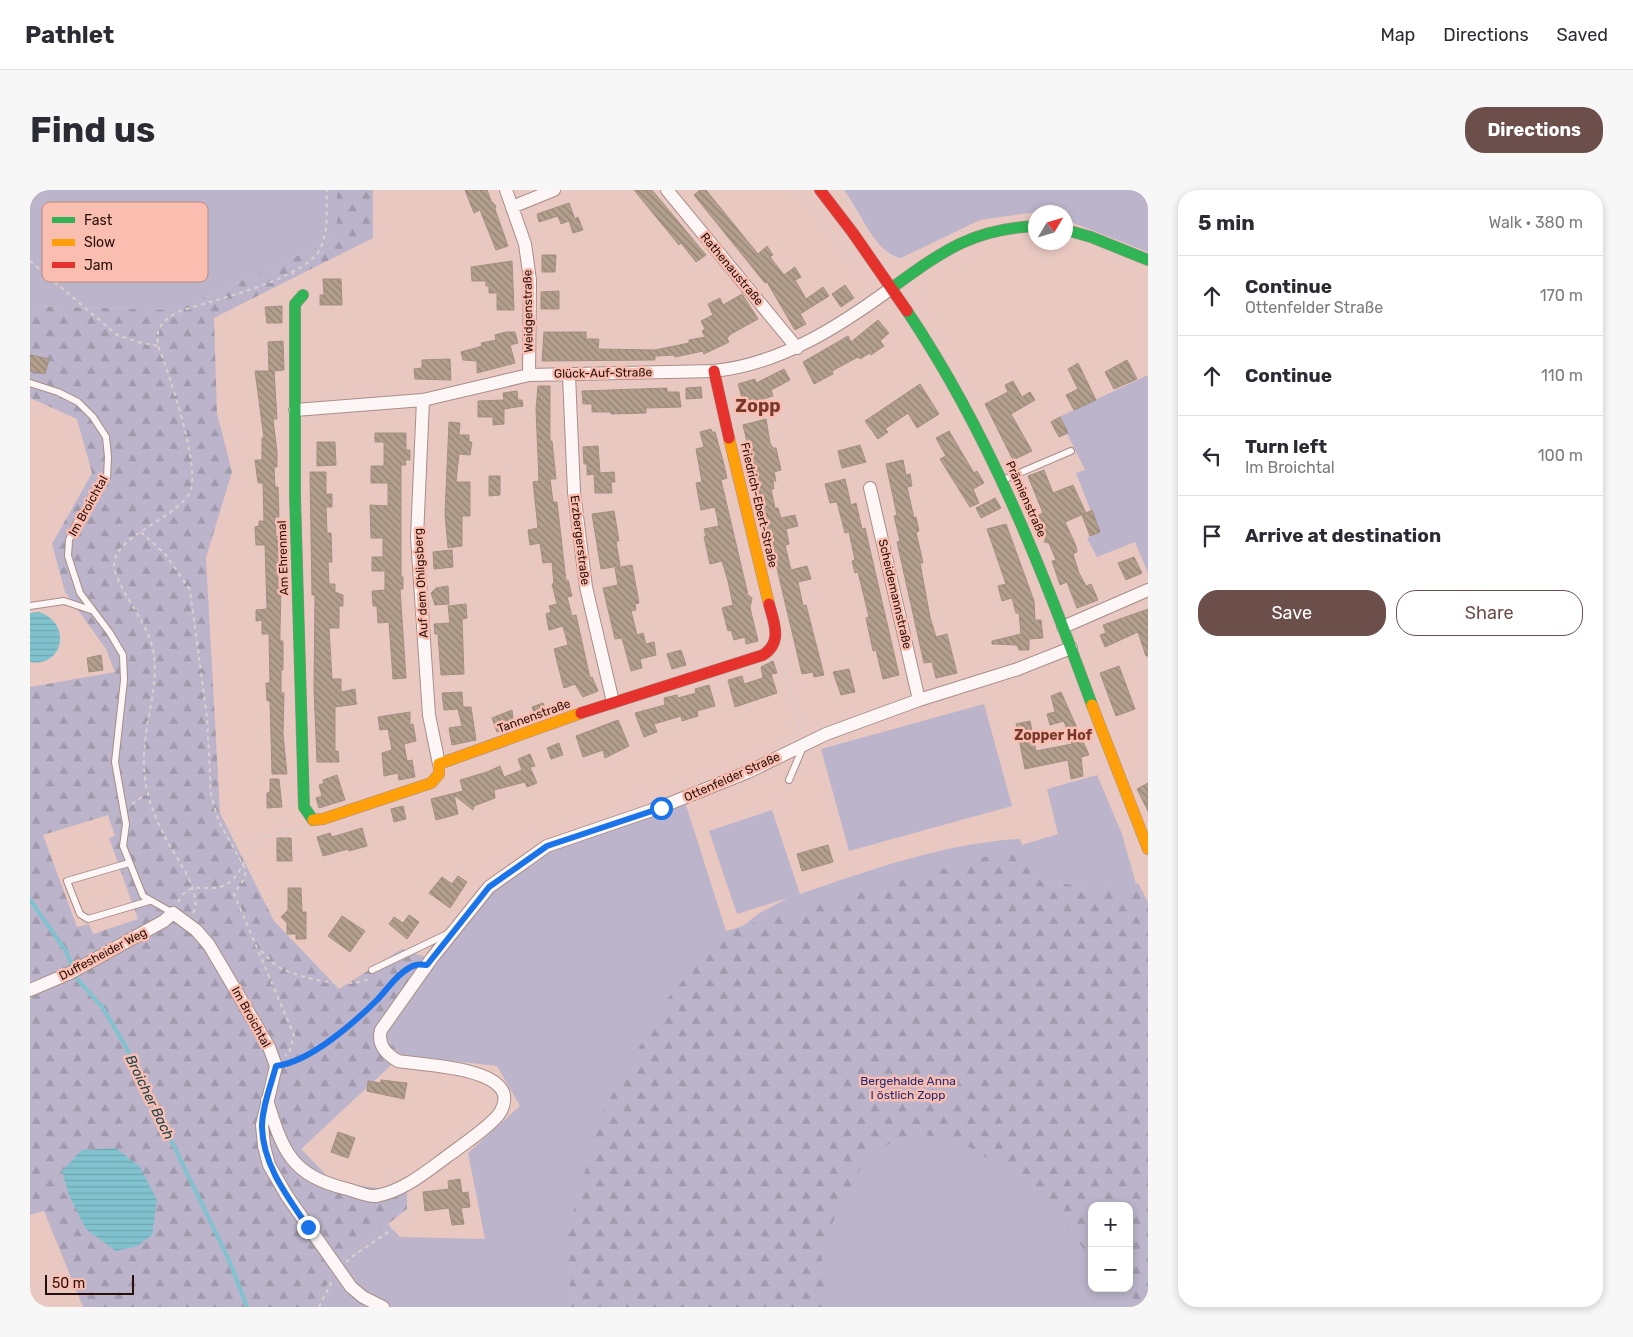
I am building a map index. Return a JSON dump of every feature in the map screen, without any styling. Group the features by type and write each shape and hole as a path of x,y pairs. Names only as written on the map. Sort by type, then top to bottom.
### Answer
{"street":[{"name":"Weidgenstraße","path":"506,190 525,244 530,280 529,375"},
{"path":"512,207 554,190"},
{"name":"Rathenaustraße","path":"667,190 797,348"},
{"name":"Prämienstraße","path":"820,190 893,287 940,359 1003,480 1037,557 1123,792 1148,850"},
{"path":"893,287 962,240 983,231 1011,226 1028,226"},
{"path":"1073,232 1148,260"},
{"name":"Glück-Auf-Straße","path":"295,410 423,400 529,375 714,371 740,368 797,348 842,322 893,287"},
{"name":"Am Ehrenmal","path":"303,295 295,304 295,496 304,807 313,820"},
{"name":"Friedrich-Ebert-Straße","path":"714,371 737,476 777,634 774,645"},
{"name":"Erzbergerstraße","path":"569,375 574,492 586,587 613,702"},
{"name":"Auf dem Ohligsberg","path":"423,400 417,538 428,715 439,764"},
{"name":"Scheidemannstraße","path":"870,488 920,700"},
{"path":"1063,627 1148,590"},
{"name":"Tannenstraße","path":"439,764 613,702 759,657 770,651 774,645"},
{"name":"Ottenfelder Straße","path":"267,1100 286,1152 296,1165 308,1174 335,1186 375,1196 408,1184 467,1142 500,1113 505,1102 503,1090 492,1079 476,1074 398,1062 389,1056 379,1038 381,1030 427,965 489,887 547,846 661,808 748,772 826,734 920,700 1018,669 1071,648"},
{"path":"313,820 323,819 431,783 439,774 439,764"},
{"name":"Im Broichtal","path":"173,913 209,945 222,963 269,1047 276,1066"},
{"name":"Duffesheider Weg","path":"30,990 73,971 164,921 173,913"},
{"path":"276,1066 262,1125 264,1146 270,1165 287,1196 351,1287 363,1298 383,1307"}],"lane":[{"name":"Im Broichtal","path":"30,383 58,392 78,402 93,417 106,437 108,457 106,477 76,524 69,540 68,556 80,593 123,654 124,680 115,762 126,824 123,846 143,896 149,901"},
{"path":"1003,480 1071,451"},
{"path":"30,606 64,601 91,610"},
{"path":"789,780 805,744"},
{"path":"129,862 67,882 80,914 88,919 149,901 173,913"},
{"path":"372,970 454,930"}],"path":[{"path":"185,922 195,911 197,901 156,820 146,793 144,757 154,676 153,650 148,633 121,586 114,568 116,553 176,507 191,489 192,474 186,435 158,346 157,334 163,323 180,311 244,292 309,261 321,248 326,231 327,190"},
{"path":"798,190 857,265"},
{"path":"30,260 42,270"},
{"path":"56,282 117,335 158,346"},
{"path":"141,532 166,555 190,590 207,718 211,795 219,822 246,870 244,879 234,894 259,949 294,1036 289,1053 276,1066"},
{"path":"774,645 782,658 805,744"},
{"path":"127,807 146,793"},
{"path":"182,894 192,888 221,887 229,883 242,865 255,841 301,827 313,820"},
{"path":"1136,854 1148,879"},
{"path":"259,949 280,968 327,983 357,982 369,979 372,970"},
{"path":"276,1066 289,1064 320,1046 350,1025 403,973 415,965 427,965"},
{"path":"319,1307 338,1270 351,1257 402,1221 412,1206 412,1194 408,1184"}],"green space":[{"path":"30,190 337,190 337,238 177,310 30,306"},
{"path":"337,190 373,190 373,238 214,318 217,413 232,472 206,558 220,813 274,921 339,989 402,949 437,961 385,1037 402,1055 301,1149 333,1182 407,1192 407,1209 336,1265 317,1307 83,1307 44,1211 30,1215 30,687 115,672 106,649 65,592 52,544 92,473 77,419 30,398 30,306 177,310 337,238","holes":["108,815 115,836 109,838 138,919 93,934 89,924 77,927 43,835"]},
{"path":"844,190 1148,190 1148,252 1073,223 1073,205 1028,205 1028,213 980,220 901,258 892,255 875,240"},
{"path":"1148,375 1148,573 1135,542 1097,557 1087,538 1099,532 1076,473 1085,470 1059,417"},
{"path":"984,704 1012,806 849,851 821,749"},
{"name":"Bergehalde Anna I östlich Zopp","path":"1097,775 1122,834 1136,884 1138,883 1148,902 1148,1307 584,1307 568,1264 571,1307 317,1307 336,1265 388,1224 400,1237 485,1239 468,1153 520,1106 497,1066 402,1055 385,1037 437,961 492,891 550,850 686,805 726,931 706,955 758,914 788,898 737,914 709,831 772,810 800,894 881,867 936,852 964,846 1020,839 1022,845 1058,834 1047,789","holes":["1032,871 1042,882 1113,888 1043,904"]},
{"name":"Bergehalde Anna I östlich Zopp","path":"1012,849 1042,882 1138,890 1148,906 1148,1307 1134,1307 1121,1292 1133,1292 1133,1202 1088,1202 1088,1253 1027,1183 969,1147 915,1132 868,1154 820,1247 830,1307 571,1307 566,1238 602,1112 667,999 726,931"}],"water":[{"path":"39,612 50,618 57,625 60,643 56,652 50,658 41,662 30,662 30,613"},
{"path":"116,1148 140,1167 157,1200 152,1235 137,1246 116,1251 86,1229 69,1195 62,1171 82,1150"}],"building":[{"path":"465,190 487,190 491,201 496,206 495,209 508,246 496,250 480,210 474,213"},
{"path":"634,190 652,190 706,255 696,262 681,243 679,245"},
{"path":"700,190 706,190 758,254 767,246 773,255 770,257 784,275 795,267 801,277 795,280 806,299 823,287 829,296 800,314 806,324 795,330 767,282 765,283 694,195"},
{"path":"569,203 575,219 578,217 583,230 573,233 569,221 561,224 558,216 539,222 537,214"},
{"path":"542,255 556,255 555,272 542,272"},
{"path":"512,261 514,310 497,310 497,293 489,293 489,286 486,286 486,281 472,281 471,267"},
{"path":"323,279 341,279 342,305 320,305 320,295 324,295"},
{"path":"845,285 854,298 841,307 832,294"},
{"path":"559,291 559,309 541,309 541,292"},
{"path":"742,294 758,319 731,334 727,338 729,342 704,354 703,351 675,357 675,355 655,356 655,360 542,361 544,332 586,332 586,339 599,339 598,349 655,350 689,343 689,340 705,337 702,331 705,329 701,321 713,315 708,304 720,298 723,305"},
{"path":"282,306 282,323 267,323 265,307"},
{"path":"878,320 889,333 880,341 884,346 871,355 870,353 860,359 858,357 832,371 833,374 814,384 803,362 848,336 851,342"},
{"path":"515,332 518,343 510,345 515,363 477,373 477,361 463,360 461,352 482,346 481,343 496,340 495,335"},
{"path":"283,341 284,370 274,371 277,419 273,419 277,452 277,467 274,467 275,487 278,487 279,517 275,517 276,537 279,536 280,566 277,566 278,588 281,588 280,641 283,641 281,693 284,693 283,734 287,774 272,774 270,701 267,701 266,683 270,683 269,634 262,634 262,620 256,621 256,610 267,609 265,545 256,545 255,527 259,526 259,521 264,521 263,483 258,483 255,460 262,460 262,438 264,438 255,371 269,371 268,342"},
{"path":"30,355 49,359 45,374 30,371"},
{"path":"450,359 451,380 415,379 414,369 422,368 422,360"},
{"path":"1127,360 1137,379 1114,389 1105,372"},
{"path":"1078,363 1096,400 1074,410 1066,395 1078,389 1068,369"},
{"path":"784,369 790,380 771,390 773,396 750,403 748,396 742,398 738,384 755,379 756,383"},
{"path":"1013,381 1022,397 1030,392 1035,400 1011,414 1032,451 1013,460 985,404 1008,392 1005,385"},
{"path":"920,384 939,414 917,428 908,413 885,429 888,432 878,439 865,421"},
{"path":"538,386 550,386 550,441 552,441 556,479 550,479 553,502 557,502 566,581 568,580 572,596 567,597 572,616 576,615 590,678 592,677 598,691 583,697 575,684 564,688 562,681 554,649 568,645 563,626 549,630 546,614 551,612 549,606 557,604 552,584 554,584 552,562 543,563 540,543 530,545 528,530 538,528 533,482 539,481 536,409"},
{"path":"701,387 702,398 686,399 686,388"},
{"path":"667,388 667,392 679,392 681,407 646,408 646,413 611,414 611,412 592,412 592,404 583,404 582,391"},
{"path":"517,391 518,400 522,400 523,406 504,409 504,424 493,425 493,417 478,417 478,401 504,400 503,393"},
{"path":"1060,417 1068,433 1059,437 1051,422"},
{"path":"766,419 770,443 773,448 776,448 781,470 774,472 776,481 773,481 774,489 771,489 775,508 778,508 781,518 795,515 798,526 786,529 789,544 785,545 791,570 807,566 811,579 798,582 803,606 806,605 824,675 814,677 813,672 802,674 743,425"},
{"path":"449,422 460,423 459,435 469,435 469,442 472,442 470,455 459,454 456,482 470,482 470,516 462,516 462,546 448,548 445,514"},
{"path":"711,429 712,432 715,432 723,461 727,478 721,480 748,595 752,598 750,608 758,641 746,644 745,637 734,640 731,630 728,631 722,608 733,605 728,581 722,561 710,564 704,537 706,536 704,529 719,526 715,507 701,510 696,483 702,482 696,449 704,447 700,432"},
{"path":"949,431 974,473 977,471 984,483 973,489 979,503 970,507 940,459 946,456 936,438"},
{"path":"375,433 406,433 406,450 410,450 410,460 405,460 406,465 401,465 401,577 403,577 403,589 400,589 406,678 393,679 389,622 378,623 377,606 373,606 372,591 385,590 385,571 372,571 372,557 383,557 383,538 371,538 370,505 388,506 388,483 371,483 371,466 384,466 384,442 375,442"},
{"path":"317,442 335,442 336,465 317,466"},
{"path":"860,445 866,462 842,468 838,451"},
{"path":"598,446 600,473 614,472 615,482 611,482 612,493 595,493 594,474 587,475 587,464 584,464 583,447"},
{"path":"903,460 906,475 910,474 912,486 907,487 919,531 916,532 923,563 920,563 930,617 936,637 947,634 957,673 936,678 932,662 924,663 897,542 900,541 894,516 897,515 886,464"},
{"path":"1044,470 1053,493 1073,485 1086,513 1065,522 1076,546 1077,552 1073,554 1079,573 1086,586 1091,584 1098,600 1077,608 1067,582 1060,585 1052,561 1056,560 1049,543 1044,542 1046,537 1036,516 1043,513 1028,476"},
{"path":"310,472 326,472 326,494 332,494 332,507 326,507 327,533 331,533 332,562 328,562 329,584 335,584 335,592 343,595 343,606 339,606 339,628 329,628 332,679 341,679 341,692 355,689 357,704 335,707 335,751 338,751 339,762 317,762 314,688 315,595 312,595"},
{"path":"489,476 500,476 500,495 489,496"},
{"path":"845,479 851,505 856,503 862,529 865,528 899,675 883,679 876,650 873,651 866,618 869,617 858,572 855,573 852,561 855,560 849,532 845,533 837,502 830,503 825,484"},
{"path":"995,498 1001,508 981,518 976,508"},
{"path":"1092,510 1100,532 1090,536 1082,515"},
{"path":"614,511 619,541 616,541 620,566 601,569 592,514"},
{"path":"1006,524 1034,601 1035,620 1041,620 1043,638 1029,639 1029,650 1019,650 1017,645 992,644 992,641 1021,634 1019,613 1016,613 1012,598 1002,601 998,586 1006,584 987,529"},
{"path":"452,550 453,567 434,569 433,552"},
{"path":"1134,557 1142,573 1126,580 1118,563"},
{"path":"632,565 639,603 635,604 636,610 631,611 637,635 643,633 646,644 654,642 656,655 640,659 642,668 631,671 622,638 615,639 603,588 618,585 615,568"},
{"path":"448,586 449,604 435,605 431,593 436,588"},
{"path":"466,604 467,618 462,619 464,674 441,675 438,634 435,634 434,624 450,623 448,606"},
{"path":"1148,609 1148,656 1146,656 1138,632 1105,647 1100,635 1106,633 1103,625"},
{"path":"681,650 686,665 672,669 667,654"},
{"path":"101,655 103,670 89,672 87,658"},
{"path":"773,661 777,673 771,674 777,693 735,707 728,680 742,676 744,684 763,678 761,667"},
{"path":"1119,666 1135,709 1116,716 1100,673"},
{"path":"849,669 855,692 841,695 833,672"},
{"path":"709,685 715,706 697,711 698,716 682,721 681,716 654,724 657,732 644,737 635,713 665,705 664,698 677,695 678,698 696,693 695,689"},
{"path":"462,692 463,707 471,707 476,740 452,745 449,728 462,726 458,709 444,710 442,693"},
{"path":"1061,692 1089,755 1081,757 1083,776 1071,779 1068,760 1025,769 1016,724 1030,721 1036,751 1072,744 1064,721 1050,725 1047,714 1055,712 1051,696"},
{"path":"543,703 547,714 536,718 532,707"},
{"path":"512,710 514,726 497,732 492,718"},
{"path":"410,712 410,725 413,724 416,741 404,744 407,761 412,760 415,777 399,780 398,773 384,776 382,753 392,750 388,729 380,730 378,717"},
{"path":"618,720 629,746 605,758 603,750 583,757 576,736"},
{"path":"559,743 563,755 551,759 547,748"},
{"path":"530,754 535,766 530,767 537,783 527,787 525,782 494,790 495,798 474,806 473,810 454,795 458,814 436,820 431,799 463,791 460,780 500,766 504,777 522,770 518,759"},
{"path":"337,775 345,800 319,808 316,798 322,796 319,785 324,783 323,780"},
{"path":"270,779 279,779 282,807 267,808 267,793 270,792"},
{"path":"1148,783 1148,811 1137,789"},
{"path":"403,806 406,819 394,822 391,809"},
{"path":"362,828 367,846 323,856 317,837 330,833 332,837"},
{"path":"277,838 291,838 292,861 277,861"},
{"path":"828,845 833,862 802,871 797,854"},
{"path":"458,876 467,882 450,908 429,893 442,877 452,884"},
{"path":"288,888 301,888 302,912 306,912 306,939 296,939 296,934 287,934 287,923 281,917 288,910"},
{"path":"409,915 419,922 407,939 389,924 394,917 403,923"},
{"path":"342,916 365,931 350,952 328,936"},
{"path":"381,1080 407,1083 404,1099 367,1091 368,1081 381,1083"},
{"path":"338,1132 355,1138 348,1158 331,1152"},
{"path":"460,1179 462,1193 468,1192 470,1207 461,1208 464,1224 452,1225 449,1208 425,1211 423,1192 449,1189 448,1181"}],"waterway":[{"name":"Broicher Bach","path":"30,900 66,951 78,980 103,1008 126,1047 229,1260 247,1307"}],"traffic: fast":[{"path":"893,287 927,263 959,244 994,232 1028,227"},
{"path":"1073,232 1091,237 1148,260"},
{"path":"303,295 295,304 295,496 304,807 313,820"},
{"path":"907,311 963,405 1012,502 1054,603 1092,705"}],"traffic: slow":[{"path":"729,438 769,604"},
{"path":"1092,705 1148,849"},
{"path":"313,820 323,819 431,783 439,774 439,764 581,713"}],"traffic: jam":[{"path":"820,190 853,233 907,311"},
{"path":"714,371 729,438"},
{"path":"581,713 763,655 769,650 775,638 775,625 769,604"}],"district":[{"name":"Zopp","path":"758,406"},
{"name":"Zopper Hof","path":"1053,735"}],"route":[{"path":"308,1227 287,1196 270,1165 264,1146 262,1125 276,1066 289,1064 320,1046 350,1025 403,973 415,965 427,965 489,887 547,846 661,808"}]}
